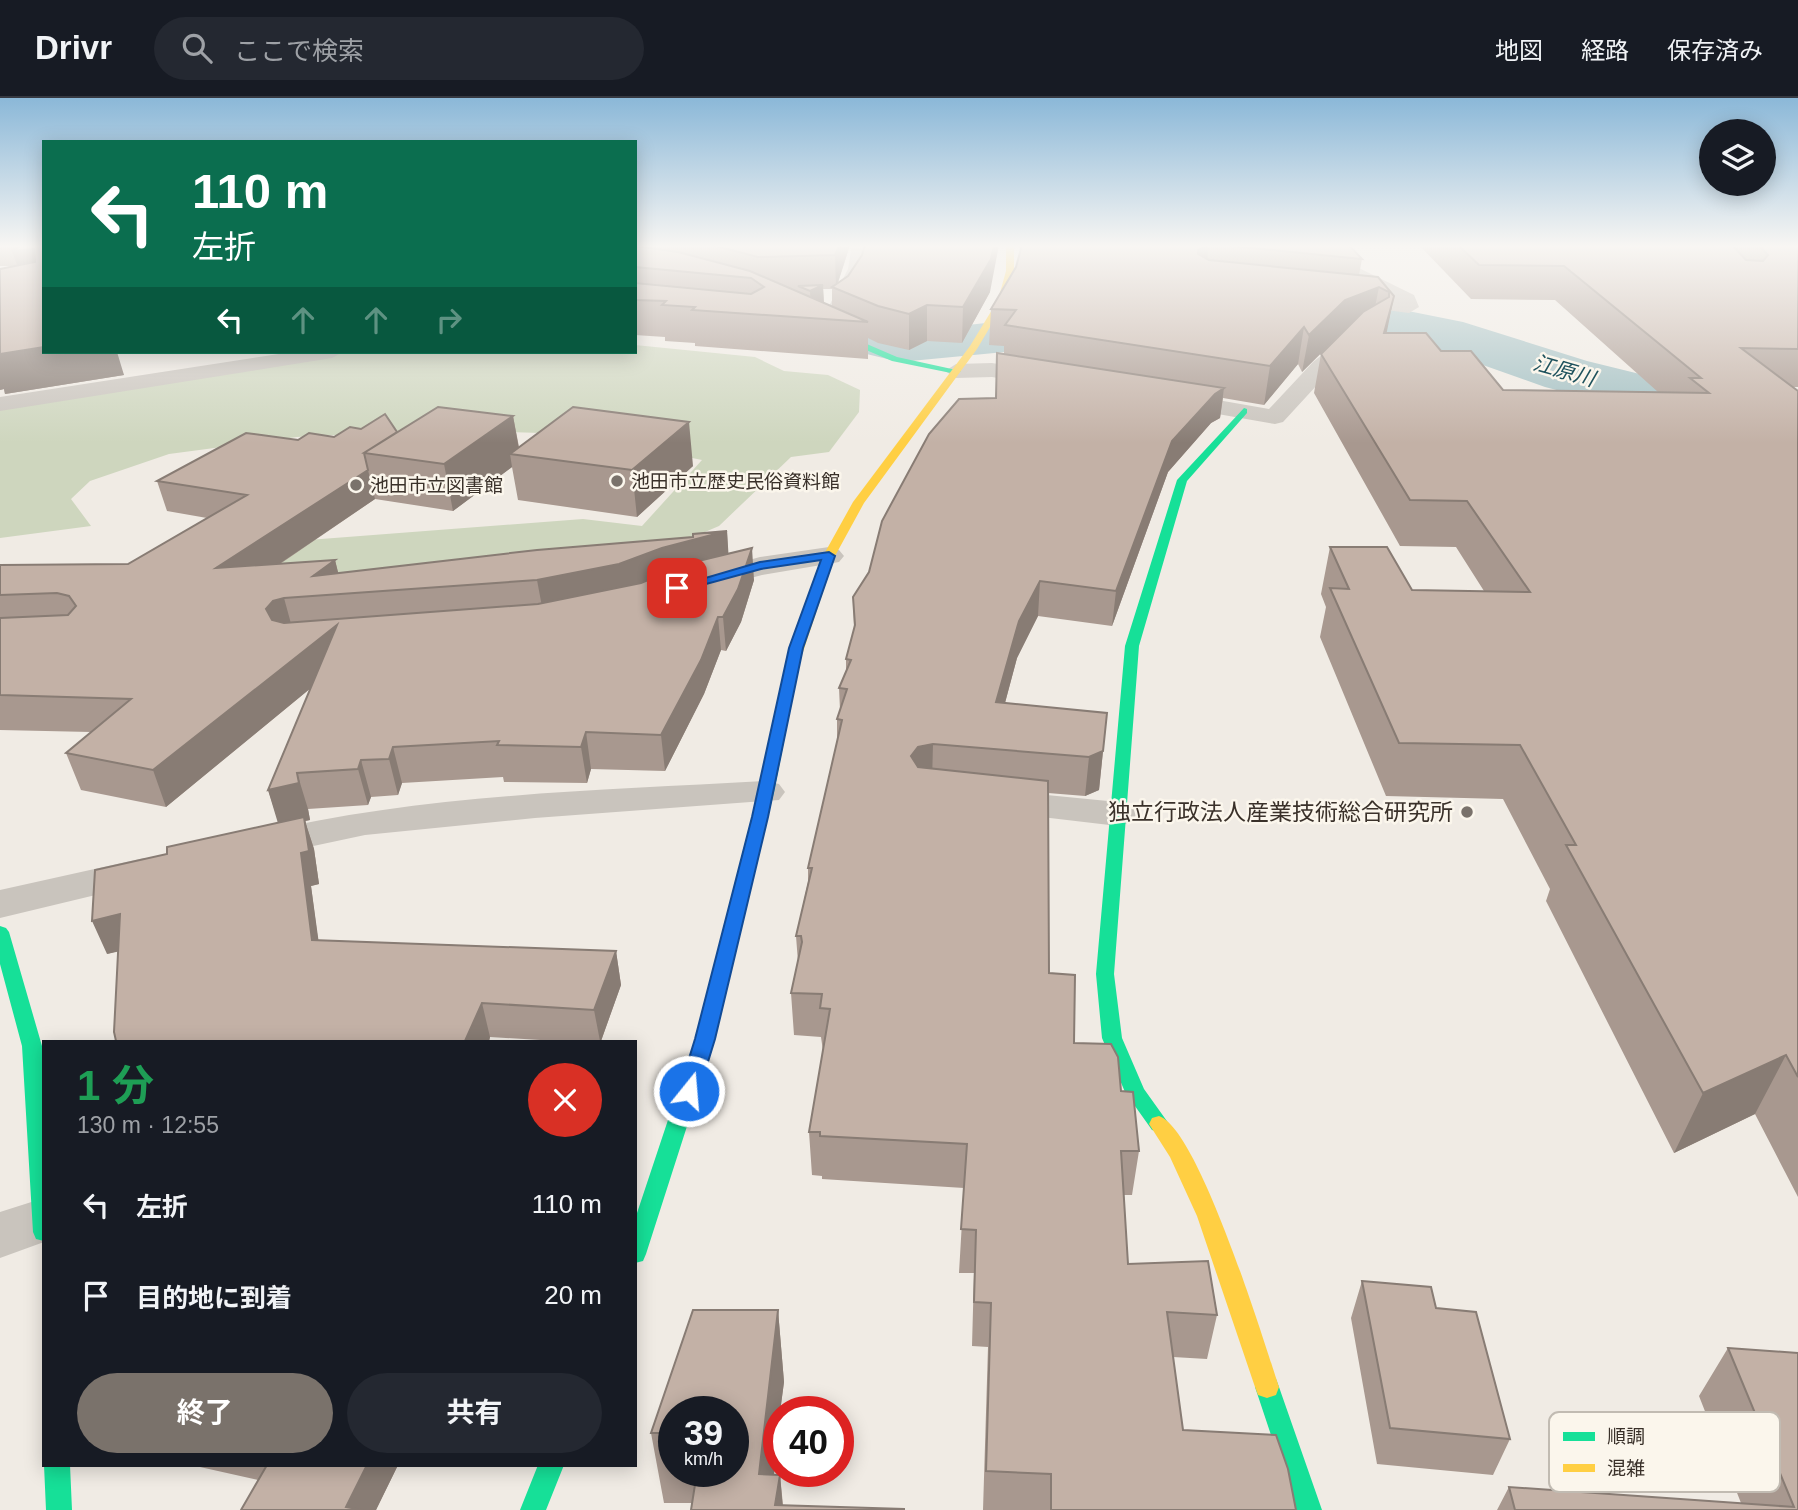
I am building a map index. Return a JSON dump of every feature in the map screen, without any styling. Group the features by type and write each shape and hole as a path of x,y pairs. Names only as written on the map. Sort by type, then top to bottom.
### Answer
{"street":[{"path":"809,321 828,317 836,311"},
{"path":"637,1248 705,1039 766,792 796,648 829,556 859,502 974,347 995,311"},
{"path":"809,321 882,355 956,371 992,370 1072,383"},
{"path":"1151,396 1275,417 1338,351 1371,330"},
{"path":"0,404 319,354"},
{"path":"1244,411 1182,480 1132,646 1105,974 1112,1038 1135,1092 1171,1140 1216,1235 1309,1510"},
{"path":"677,588 760,566 829,556"},
{"path":"225,852 365,823 536,806 766,792"},
{"path":"958,799 1118,814"},
{"path":"0,904 172,864"},
{"path":"0,932 32,1046 42,1153"},
{"path":"0,1235 42,1220"},
{"path":"57,1467 59,1510"},
{"path":"533,1510 550,1467"}],"green space":[{"path":"637,345 755,357 784,371 828,375 860,390 859,412 829,452 791,457 719,526 665,549 360,577 155,586 308,540 583,519 642,526 702,460 575,434 435,430 297,437 169,454 90,481 71,499 91,526 0,538 0,408 338,354 637,354"}],"building":[{"path":"0,311 42,311 42,347 0,354"},
{"path":"705,311 842,311 868,322"},
{"path":"1015,311 1334,311 1309,335 1304,327 1270,366 1005,325"},
{"path":"1390,311 1384,333 1426,333 1441,351 1471,351 1503,390 1709,393 1690,378 1701,378 1619,311 1798,311 1798,349 1741,348 1798,391 1798,1077 1786,1055 1703,1093 1566,845 1576,845 1520,745 1399,743 1330,588 1349,589 1330,547 1387,547 1412,590 1530,592 1467,501 1410,500 1321,354 1363,312"},
{"path":"997,353 1224,388 1215,394 1172,441 1116,591 1040,581 1019,621 996,702 1107,713 1103,751 1089,757 933,744 918,747 911,756 918,767 1048,781 1049,973 1075,975 1074,1043 1111,1044 1118,1057 1121,1091 1133,1092 1139,1151 1121,1151 1128,1264 1208,1261 1217,1315 1167,1312 1183,1430 1276,1435 1288,1469 1296,1510 1051,1510 1051,1474 986,1471 991,1303 974,1302 976,1230 961,1229 967,1144 820,1136 820,1132 809,1132 830,1009 820,1008 822,994 791,993 802,942 801,936 796,936 812,868 808,868 842,720 837,719 847,689 839,688 851,660 846,659 855,625 853,597 869,572 882,521 929,434 959,399 996,398"},
{"path":"438,407 513,416 444,464 364,453"},
{"path":"573,407 689,422 632,470 510,454"},
{"path":"385,414 397,432 364,453 368,470 216,568 335,560 313,576 537,550 693,537 693,534 727,531 662,548 619,564 537,580 284,598 273,601 266,609 272,620 284,623 538,604 641,583 686,564 752,548 738,589 723,617 718,617 701,660 661,735 586,732 581,747 497,745 499,741 393,747 389,759 361,760 358,769 297,773 299,783 268,790 337,625 153,770 66,753 131,699 0,695 0,618 68,615 76,606 69,596 57,593 0,595 0,565 128,564 247,495 157,481 246,433 298,440 309,433 334,437 350,427 361,429"},
{"path":"304,817 309,851 301,853 312,940 616,951 594,1010 482,1003 465,1040 116,1040 120,914 92,921 95,870 167,854 167,847"},
{"path":"1362,1281 1431,1287 1436,1308 1476,1312 1510,1439 1390,1428"},
{"path":"693,1310 778,1310 768,1396 763,1396 763,1439 759,1474 763,1474 763,1487 778,1487 775,1505 904,1510 691,1510 695,1487 749,1487 749,1396 664,1396"},
{"path":"1728,1348 1798,1353 1798,1510 1515,1510 1509,1487 1549,1490 1549,1492 1794,1507 1780,1473 1780,1412 1755,1412"},
{"path":"658,1412 658,1433 651,1433"},
{"path":"266,1467 366,1467 346,1507 363,1510 241,1510"}],"waterway":[{"name":"江原川","path":"835,323 874,339 900,345 1047,331 1137,311"},
{"name":"江原川","path":"1292,311 1398,326 1463,339 1566,374 1656,397 1798,425"}],"traffic: fast":[{"path":"822,328 895,359 956,371"},
{"path":"1159,1124 1135,1092 1112,1038 1105,974 1132,646 1182,480 1244,411"},
{"path":"637,1248 705,1039 766,792 793,661"},
{"path":"0,932 32,1046 42,1201"},
{"path":"1267,1387 1309,1510"},
{"path":"57,1467 59,1510"},
{"path":"533,1510 550,1467"}],"traffic: slow":[{"path":"793,661 829,556 859,502 974,347 996,311"},
{"path":"1159,1124 1194,1182 1208,1216 1267,1387"}],"place":[{"name":"池田市立歴史民俗資料館","path":"617,481"},
{"name":"池田市立図書館","path":"356,485"},
{"name":"独立行政法人産業技術総合研究所","path":"1467,812"}],"route":[{"path":"677,588 760,566 829,556 796,648 760,817 705,1039 689,1091"}]}
